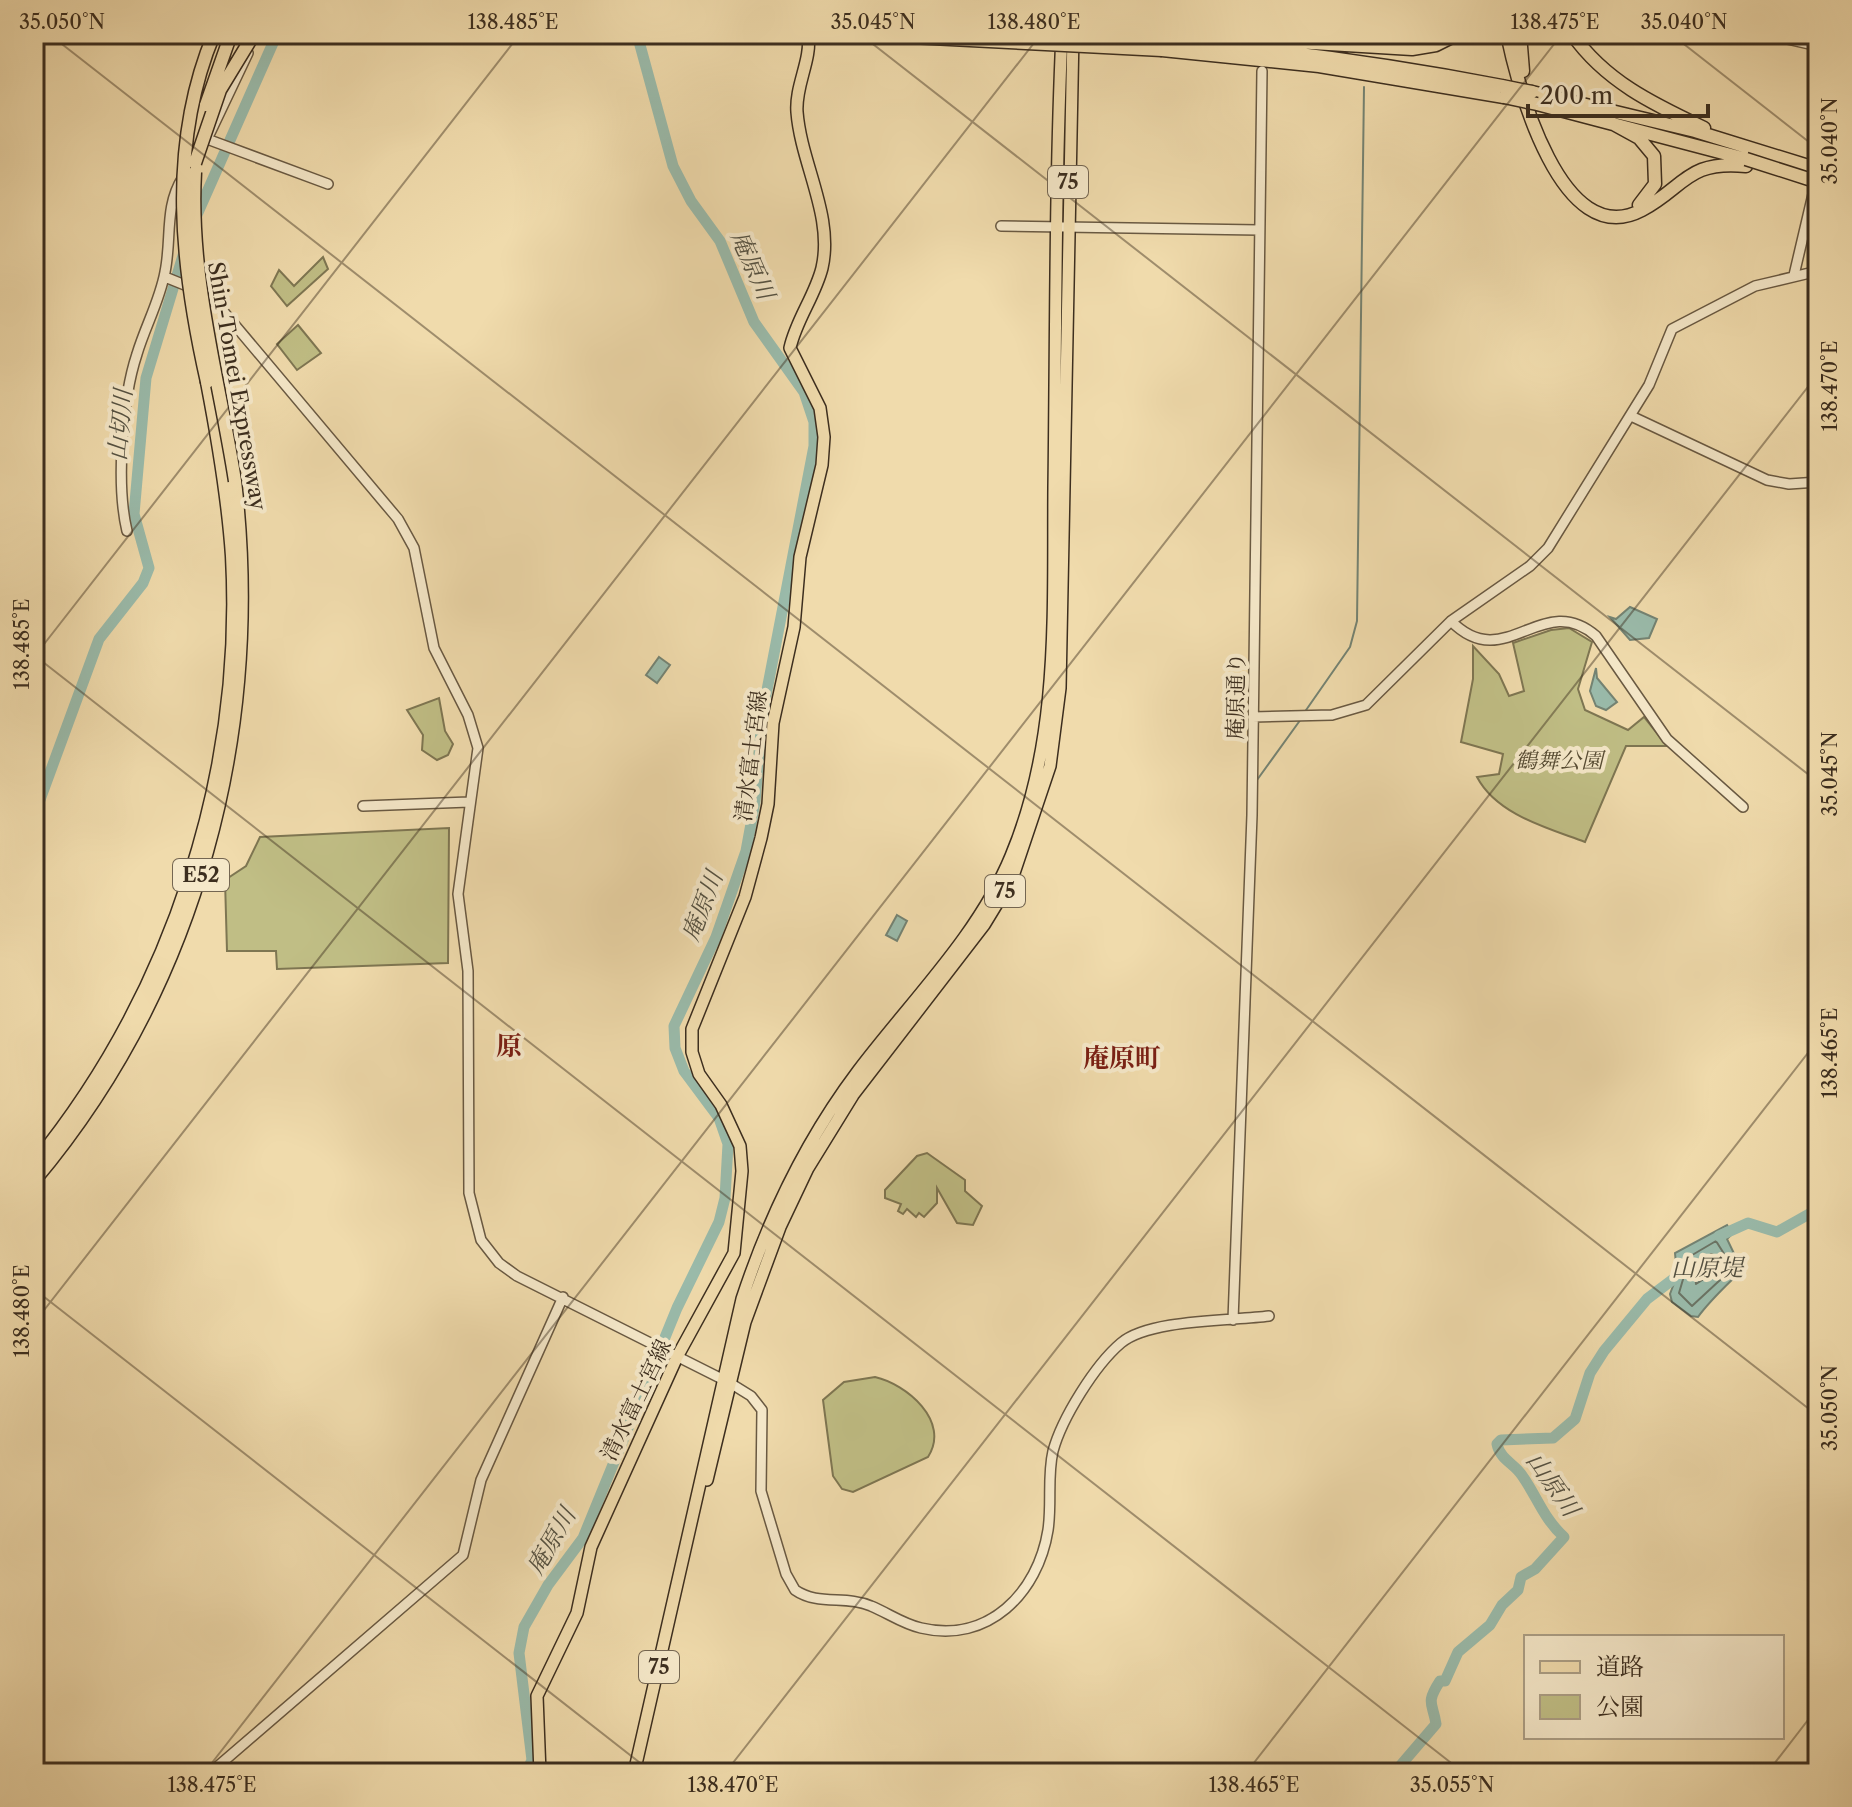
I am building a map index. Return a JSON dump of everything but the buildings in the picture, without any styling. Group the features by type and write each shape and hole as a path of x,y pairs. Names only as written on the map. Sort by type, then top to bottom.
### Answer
{"highway":[{"path":"183,193 185,141 196,81 214,34"},
{"path":"183,193 195,110 220,34"},
{"path":"195,168 207,101 231,34"},
{"path":"195,168 220,90 254,34"},
{"path":"853,34 1165,43 1244,39 1412,49 1436,45 1458,34"},
{"path":"1076,34 1351,59 1535,98 1747,158 1818,184"},
{"path":"1507,34 1518,83 1546,154 1573,193 1597,213 1615,217 1631,215 1698,170 1747,158"},
{"path":"1520,34 1526,84 1550,150 1583,197 1602,208 1621,211 1649,197 1655,184 1657,165 1648,146 1608,121"},
{"path":"1572,34 1595,63 1629,91 1747,158"},
{"path":"1535,98 1747,158 1818,171"},
{"name":"Shin-Tomei Expressway","path":"34,1181 42,1160 115,1046 160,956 181,904 204,826 222,742 237,559 235,481 197,281 193,230 195,168"},
{"name":"Shin-Tomei Expressway","path":"183,193 187,281 237,559"}],"main road":[{"name":"清水富士宮線","path":"540,1773 537,1696 577,1613 591,1547 677,1357 732,1260 736,1242 742,1171 740,1146 721,1105 699,1074 692,1052 692,1029 745,897 761,838 768,804 773,723 794,627 800,557 822,465 824,437 820,408 790,348 822,267 824,233 797,114 798,88 808,50 808,34"},
{"name":"75","path":"634,1773 684,1560 694,1538 726,1381 762,1272 808,1168 853,1095 998,902 1020,859 1047,780 1060,688 1062,34"},
{"name":"75","path":"1063,227 1076,34"}],"street":[{"path":"127,531 121,504 121,479 131,379 165,277 172,197 211,141 254,34"},
{"path":"1766,34 1818,46"},
{"name":"庵原通り","path":"1233,1320 1253,717 1262,71"},
{"path":"211,141 328,184"},
{"path":"1794,275 1818,171"},
{"path":"1001,226 1259,230"},
{"path":"1253,717 1332,715 1359,708 1376,697 1451,621 1530,566 1548,548 1649,385 1672,329 1755,286 1818,271"},
{"path":"165,277 207,294 218,305 404,528 414,548 434,648 475,733 478,748 458,894 468,971 471,1210 481,1240 499,1263 517,1276 751,1396 762,1410 759,1480 762,1500 786,1574 795,1590 816,1600 859,1602 916,1627 959,1630 986,1623 1004,1611 1032,1578 1047,1532 1049,1472 1058,1435 1108,1356 1120,1344 1144,1330 1269,1316"},
{"path":"1631,416 1767,480 1818,482"},
{"path":"1451,621 1468,637 1489,642 1553,622 1564,621 1585,627 1596,636 1667,739 1743,807"},
{"path":"363,806 469,802"},
{"path":"210,1773 463,1555 470,1538 477,1491 563,1297"}],"green space":[{"path":"323,257 328,269 287,306 271,286 279,270 294,286"},
{"path":"298,325 321,353 297,370 277,344"},
{"name":"鶴舞公園","path":"1569,628 1592,642 1578,689 1585,710 1628,730 1644,717 1667,746 1626,746 1585,842 1540,825 1497,801 1477,777 1499,774 1503,754 1461,742 1473,679 1473,646 1499,674 1509,696 1524,691 1513,643 1551,630"},
{"path":"439,698 445,731 453,744 448,755 437,760 422,750 423,735 407,710"},
{"path":"449,828 448,963 277,969 276,951 227,951 225,880 246,866 260,837"},
{"path":"927,1153 965,1180 965,1191 982,1206 973,1225 957,1223 937,1188 937,1203 924,1217 919,1213 916,1217 907,1209 903,1214 898,1211 901,1204 885,1198 885,1190 917,1156"},
{"path":"875,1377 900,1387 922,1406 934,1430 934,1444 928,1457 853,1492 842,1489 833,1476 823,1400 844,1382"}],"water":[{"path":"1630,607 1657,619 1649,638 1630,640 1610,617 1616,619"},
{"path":"659,657 670,665 657,683 646,675"},
{"path":"1596,668 1597,678 1617,702 1606,710 1596,706 1590,691"},
{"path":"897,915 907,921 897,941 886,935"},
{"name":"山原堤","path":"1727,1225 1732,1234 1727,1239 1742,1270 1698,1317 1691,1316 1672,1302 1670,1294 1677,1275 1675,1253"}],"waterway":[{"name":"山切川","path":"196,217 277,34"},
{"name":"庵原川","path":"526,1773 532,1760 519,1653 524,1627 548,1585 583,1538 677,1308 719,1222 725,1198 728,1144 719,1118 684,1071 675,1048 674,1026 716,937 746,851 755,802 762,716 814,446 814,422 804,392 754,322 720,241 691,201 673,166 637,34"},
{"path":"1304,713 1350,647 1357,621 1364,87"},
{"name":"山切川","path":"34,816 99,639 143,583 149,568 134,514 146,378 185,249"},
{"path":"1248,1042 1257,780 1301,719"},
{"name":"山原川","path":"1719,1236 1748,1223 1777,1232 1818,1209"},
{"name":"山原川","path":"1394,1773 1436,1724 1431,1703 1433,1694 1440,1681 1445,1681 1458,1652 1490,1625 1502,1605 1518,1590 1521,1577 1535,1569 1564,1537 1545,1515 1521,1474 1501,1453 1497,1444 1501,1440 1553,1438 1575,1419 1590,1373 1604,1351 1647,1299 1684,1271"}],"district":[{"name":"原","path":"509,1046"},
{"name":"庵原町","path":"1122,1058"}]}
